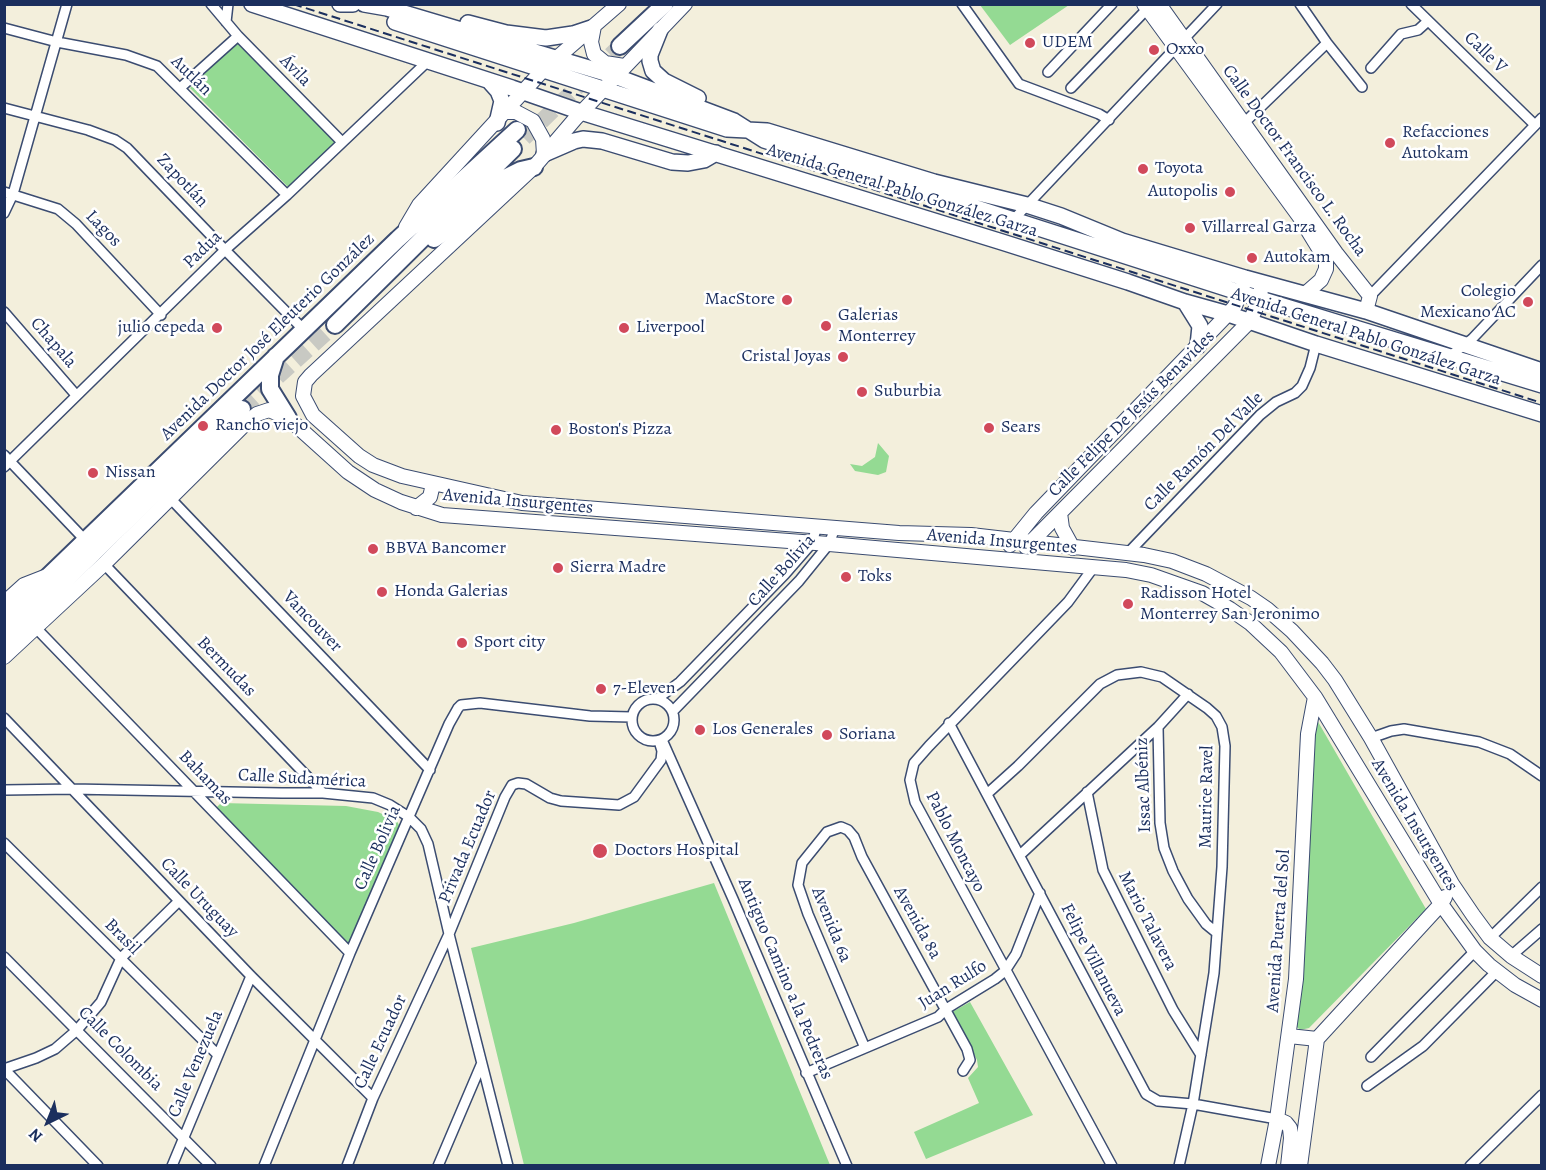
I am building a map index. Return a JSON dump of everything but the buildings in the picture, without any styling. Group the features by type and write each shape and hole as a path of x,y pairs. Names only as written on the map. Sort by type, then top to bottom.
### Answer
{"highway":[{"path":"648,4 616,42 665,4"},
{"name":"Avenida Doctor José Eleuterio González","path":"4,619 398,239 521,134 396,265 334,325"},
{"path":"396,265 446,231 505,178 539,160"},
{"path":"277,356 270,375 270,389 288,418"},
{"name":"Avenida Doctor José Eleuterio González","path":"4,640 242,410"},
{"path":"48,598 60,595 69,589 111,550 127,540"}],"main road":[{"name":"Avenida General Pablo González Garza","path":"252,4 581,112 1002,242 1316,344 1542,414"},
{"path":"340,4 353,4"},
{"name":"Avenida General Pablo González Garza","path":"362,4 493,35 556,58 620,71 734,121 764,141 1014,219 1243,285 1262,282 1374,314 1542,370"},
{"name":"Avenida General Pablo González Garza","path":"362,4 385,18 727,129 767,130 943,184 1027,205 1243,285 1260,299 1542,385"},
{"path":"397,4 493,35 546,38 573,34 593,27"},
{"path":"398,239 419,205 543,70 619,4"},
{"path":"539,160 581,112 685,4"},
{"name":"Calle Doctor Francisco L. Rocha","path":"1150,6 1244,123 1257,149"},
{"path":"593,27 591,42 594,54 620,71"},
{"path":"660,30 650,61 653,71 664,81 715,105 789,132 809,144"},
{"path":"493,35 511,60"},
{"name":"Calle Doctor Francisco L. Rocha","path":"1180,43 1303,213 1331,256 1370,296"},
{"path":"490,82 498,91 502,101 502,117"},
{"path":"502,117 516,112 533,122 543,139 539,160"},
{"path":"539,160 574,141 583,139 603,141 672,162 688,163 704,160 716,153"},
{"name":"Avenida Insurgentes","path":"539,160 311,375 303,390 305,403 313,415 359,456 383,469 433,484 551,507 899,534 971,535 1128,553 1172,561 1206,574 1245,594 1267,609 1292,631 1322,663 1371,738 1452,884 1490,938 1506,952 1542,976"},
{"name":"Calle Doctor Francisco L. Rocha","path":"1305,294 1324,275 1331,256"},
{"name":"Calle Felipe De Jesús Benavides","path":"1005,560 1030,543 1250,321 1260,299 1262,282"},
{"name":"Calle Felipe De Jesús Benavides","path":"1005,560 1013,541 1036,513 1235,306 1243,285"},
{"path":"1228,314 1260,299 1281,296 1305,300 1343,314 1367,319 1374,314 1370,296"},
{"path":"1185,302 1200,326 1198,346"},
{"path":"4,657 105,564 257,414 269,410 288,418"},
{"name":"Avenida Insurgentes","path":"288,418 348,472 375,490 416,508 442,515 829,544 1126,570 1151,575 1202,593 1250,623 1281,652 1315,697 1441,904 1475,951 1493,968 1529,994 1542,1000"},
{"path":"317,444 324,438 359,456"},
{"path":"416,508 430,497 433,484"},
{"path":"442,515 454,510 499,511 514,501 537,515 586,518 600,528"},
{"path":"1060,513 1062,528 1073,548"},
{"name":"Avenida Doctor José Eleuterio González","path":"4,603 24,585 49,576"},
{"name":"Avenida Puerta del Sol","path":"1268,1166 1296,979 1308,734 1315,697"},
{"path":"1394,826 1400,830 1408,830 1413,824 1414,817"},
{"path":"1300,1166 1317,1039 1441,904 1452,884"},
{"path":"1493,968 1490,953 1493,950 1506,952"},
{"path":"1289,1036 1317,1039"},
{"path":"1276,1119 1286,1123 1290,1128 1292,1138 1288,1166"}],"street":[{"path":"4,213 67,4"},
{"name":"Ávila","path":"211,4 238,36 342,142"},
{"path":"226,22 228,4"},
{"path":"962,4 1019,84 1099,114 1108,120"},
{"path":"1048,72 1112,4"},
{"path":"1014,219 1217,4"},
{"path":"1300,4 1362,87"},
{"name":"Calle V","path":"1411,4 1538,121"},
{"path":"1071,88 1150,6"},
{"path":"1371,68 1401,34 1418,30 1428,21"},
{"name":"Autlán","path":"4,28 158,66 287,195"},
{"path":"180,88 238,36"},
{"path":"1244,123 1327,43"},
{"name":"Padua","path":"6,461 161,315 225,250 287,195 428,61"},
{"name":"Zapotlán","path":"4,108 98,134 115,140 127,148 304,330"},
{"path":"1370,296 1538,121"},
{"name":"Lagos","path":"9,193 58,209 76,224 161,315"},
{"path":"1450,356 1467,344 1542,265"},
{"name":"Chapala","path":"4,312 76,395"},
{"name":"Calle Ramón Del Valle","path":"1128,553 1260,415 1302,386 1310,368 1316,344"},
{"path":"6,461 86,540"},
{"name":"Vancouver","path":"170,498 430,770"},
{"name":"Calle Bolivia","path":"657,699 680,682 785,574 812,543 817,526"},
{"name":"Calle Bolivia","path":"673,711 799,581 829,544 835,528"},
{"name":"Bermudas","path":"105,564 323,793"},
{"name":"Pablo Moncayo","path":"1093,568 1068,602 949,723 914,763 910,774 912,794 1112,1166"},
{"name":"Bahamas","path":"34,627 350,953"},
{"name":"Maurice Ravel","path":"988,793 1100,684 1126,673 1154,674 1173,682 1216,716 1222,727 1224,735 1222,867 1217,933 1209,1012 1193,1104 1179,1166"},
{"path":"1020,855 1158,727 1188,694"},
{"path":"657,699 673,711 675,717 672,731 660,741 651,742 639,735 633,727 631,717 639,704 645,700 657,699"},
{"name":"Calle Bolivia","path":"264,1166 350,953 454,712 461,705 480,703 590,716 631,717"},
{"name":"Calle Uruguay","path":"4,718 251,976 373,1098"},
{"name":"Felipe Villanueva","path":"949,723 1146,1094 1154,1100 1193,1104 1276,1119"},
{"name":"Issac Albéniz","path":"1158,727 1160,823 1164,848 1173,871 1193,906 1206,924 1217,933"},
{"path":"1371,738 1404,729 1479,742 1498,748 1526,763 1542,776"},
{"name":"Privada Ecuador","path":"449,934 505,797 513,785 526,784 550,798 561,801 619,805 634,797 660,760 662,751 660,741"},
{"name":"Antiguo Camino a la Pedreras","path":"660,741 733,899 847,1166"},
{"name":"Calle Sudamérica","path":"4,790 323,793 373,798 410,817 421,829 428,844 481,1065 508,1166"},
{"name":"Mario Talavera","path":"1087,792 1103,870 1173,1010 1200,1055"},
{"name":"Avenida 8a","path":"841,827 848,830 854,837 873,878 970,1056 970,1063 963,1071"},
{"name":"Avenida 6a","path":"841,827 827,832 802,863 798,885 865,1048"},
{"name":"Brasil","path":"4,843 217,1054"},
{"path":"1490,938 1542,887"},
{"name":"Juan Rulfo","path":"806,1073 938,1017 946,1009 986,985 1005,970 1019,947 1040,893"},
{"path":"98,1166 4,1069 55,1049 77,1030 101,1002 121,958 179,901"},
{"path":"1506,952 1542,929"},
{"name":"Calle Ecuador","path":"347,1166 373,1098 449,934"},
{"path":"1371,1057 1475,951"},
{"name":"Calle Colombia","path":"4,957 211,1166"},
{"path":"1367,1086 1423,1046 1493,968"},
{"name":"Calle Venezuela","path":"172,1166 251,976"},
{"path":"438,1166 481,1065"},
{"path":"1470,1166 1542,1095"}],"green space":[{"path":"980,5 1069,5 1010,45"},
{"path":"237,42 338,142 289,188 190,88"},
{"path":"878,443 889,456 886,472 878,475 855,471 850,464 862,466 875,457"},
{"path":"1317,720 1426,909 1309,1028 1300,1030 1296,1020 1311,747"},
{"path":"221,803 346,806 378,812 397,821 400,827 349,945 344,943 218,813 217,807"},
{"path":"714,883 830,1165 524,1165 471,948 574,923"},
{"path":"970,1002 1033,1115 926,1159 914,1132 979,1103 968,1078 978,1067 977,1060 952,1012"}],"tunnel":[{"path":"524,138 620,46"},
{"path":"242,409 335,325"}],"railway":[{"path":"293,4 1542,403"}],"place":[{"name":"UDEM","path":"1030,43"},
{"name":"Oxxo","path":"1154,50"},
{"name":"Refacciones Autokam","path":"1390,143"},
{"name":"Toyota","path":"1143,169"},
{"name":"Autopolis","path":"1230,192"},
{"name":"Villarreal Garza","path":"1190,228"},
{"name":"Autokam","path":"1252,258"},
{"name":"MacStore","path":"787,300"},
{"name":"Colegio Mexicano AC","path":"1528,302"},
{"name":"Galerias Monterrey","path":"826,326"},
{"name":"julio cepeda","path":"217,328"},
{"name":"Liverpool","path":"624,328"},
{"name":"Cristal Joyas","path":"843,357"},
{"name":"Suburbia","path":"862,392"},
{"name":"Rancho viejo","path":"203,426"},
{"name":"Sears","path":"989,428"},
{"name":"Boston's Pizza","path":"556,430"},
{"name":"Nissan","path":"93,473"},
{"name":"BBVA Bancomer","path":"373,549"},
{"name":"Sierra Madre","path":"558,568"},
{"name":"Toks","path":"846,577"},
{"name":"Honda Galerias","path":"382,592"},
{"name":"Radisson Hotel Monterrey San Jeronimo","path":"1128,604"},
{"name":"Sport city","path":"462,643"},
{"name":"7-Eleven","path":"601,689"},
{"name":"Los Generales","path":"700,730"},
{"name":"Soriana","path":"827,735"},
{"name":"Doctors Hospital","path":"600,851"}]}
